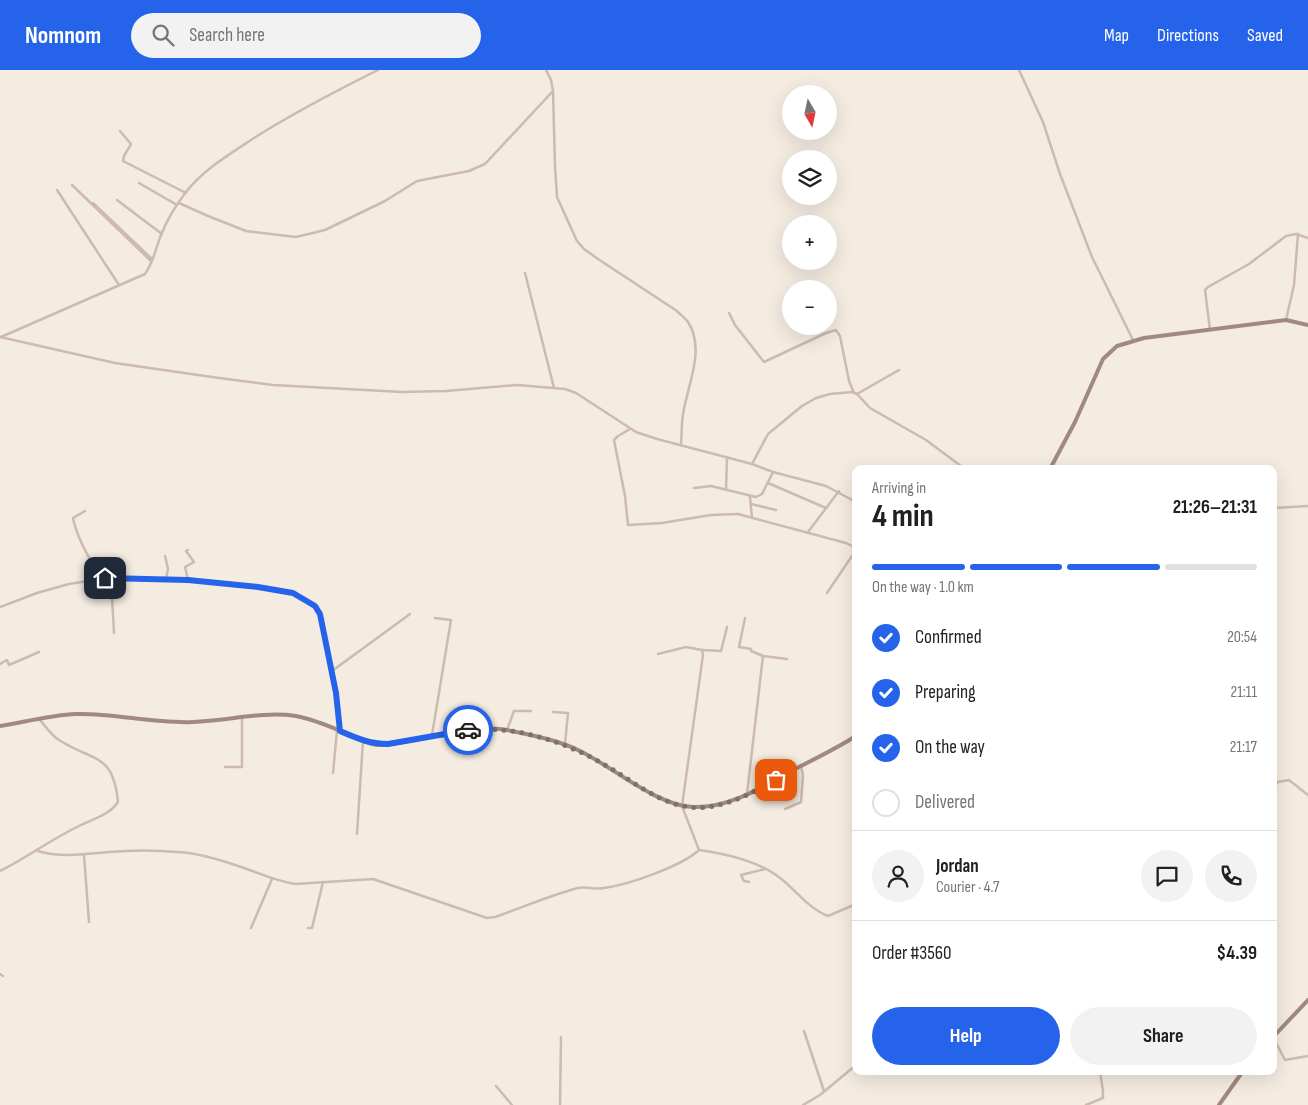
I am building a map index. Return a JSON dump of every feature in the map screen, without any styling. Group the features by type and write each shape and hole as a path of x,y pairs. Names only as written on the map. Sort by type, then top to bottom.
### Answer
{"street":[{"path":"0,337 145,274 162,234 178,204 199,178 230,152 289,116 378,70"},
{"path":"546,70 554,91 555,166 558,198 577,241 584,249 598,259 677,311 688,321 694,333 694,359 691,384 684,408 681,444"},
{"path":"1020,70 1043,122 1060,174 1092,257 1133,340"},
{"path":"140,183 178,204 246,231 296,237 325,230 385,201 417,181 469,171 485,164 554,91"},
{"path":"120,131 131,144 124,156 123,162 186,193"},
{"path":"72,185 151,260"},
{"path":"57,190 119,285"},
{"path":"117,200 162,234"},
{"path":"93,203 151,260"},
{"path":"1210,330 1205,290 1208,287 1249,264 1280,240 1292,234 1308,238"},
{"path":"1286,320 1294,285 1298,234"},
{"path":"525,273 554,388"},
{"path":"729,313 735,325 764,362 826,332 836,330 840,336 849,381 856,393 870,408 926,440 959,465"},
{"path":"1052,465 1075,422 1103,359 1117,346 1144,338 1286,320 1308,324"},
{"path":"0,337 115,363 274,385 419,392 517,385 554,388 576,393 631,429 657,439 681,444 826,486 839,491 852,499"},
{"path":"752,464 768,434 802,406 816,398 830,394 856,393 899,370"},
{"path":"631,429 614,440 625,496 628,525 635,526 725,514 738,514 846,542 852,546"},
{"path":"726,490 727,457"},
{"path":"694,488 711,486 750,497 759,496 773,472"},
{"path":"768,483 826,508"},
{"path":"808,533 839,491"},
{"path":"750,497 752,518"},
{"path":"751,504 776,510"},
{"path":"1277,508 1308,506"},
{"path":"85,512 73,518 74,523 100,579"},
{"path":"188,550 186,551 194,562 185,567 188,580"},
{"path":"828,593 852,555"},
{"path":"165,556 168,569 166,579"},
{"path":"111,578 114,633"},
{"path":"0,607 37,593 70,584 111,578 188,580 258,587 293,593 315,606 324,624 339,730 333,772"},
{"path":"332,671 410,614"},
{"path":"432,737 451,620 435,618"},
{"path":"745,618 739,647 751,649 751,651 763,656 788,659"},
{"path":"658,654 686,647 721,651 727,627"},
{"path":"699,850 682,806 700,680 702,650"},
{"path":"0,664 7,660 9,665 39,652"},
{"path":"747,795 763,656"},
{"path":"508,730 514,711 531,711"},
{"path":"553,712 568,713 566,744"},
{"path":"0,726 76,714 162,722 194,722 269,714 299,717 376,744 388,744 485,728 508,730 566,744 595,758 650,792 682,806 693,807 721,805 747,795 852,738"},
{"path":"225,767 242,767 242,716"},
{"path":"0,870 74,828 106,813 118,802 115,780 110,769 102,761 58,739 40,720"},
{"path":"357,834 363,741"},
{"path":"785,809 801,802 803,775 801,766"},
{"path":"1277,783 1288,780 1308,795"},
{"path":"38,850 60,855 84,855 120,851 193,854 240,866 272,879 295,884 373,879 487,918 580,888 597,889 623,884 674,865 694,855 699,850"},
{"path":"699,850 734,857 766,869 776,875 822,914 828,916 852,906"},
{"path":"84,855 89,922"},
{"path":"749,882 744,881 741,875 766,869"},
{"path":"251,928 272,879"},
{"path":"308,928 312,928 323,882"},
{"path":"1277,1035 1308,1000"},
{"path":"804,1031 824,1092"},
{"path":"560,1037 560,1105"},
{"path":"1277,1044 1285,1060 1308,1056"},
{"path":"803,1105 824,1092 852,1068"},
{"path":"1086,1105 1103,1098 1101,1075"},
{"path":"1220,1105 1240,1075"},
{"path":"496,1086 512,1105"}],"way so far":[{"path":"468,730 485,728 508,730 566,744 595,758 650,792 682,806 708,807 721,805 737,800 776,780"}],"route":[{"path":"105,578 210,581 293,593 315,606 324,624 336,693 340,731 363,741 388,744 468,730"}]}
